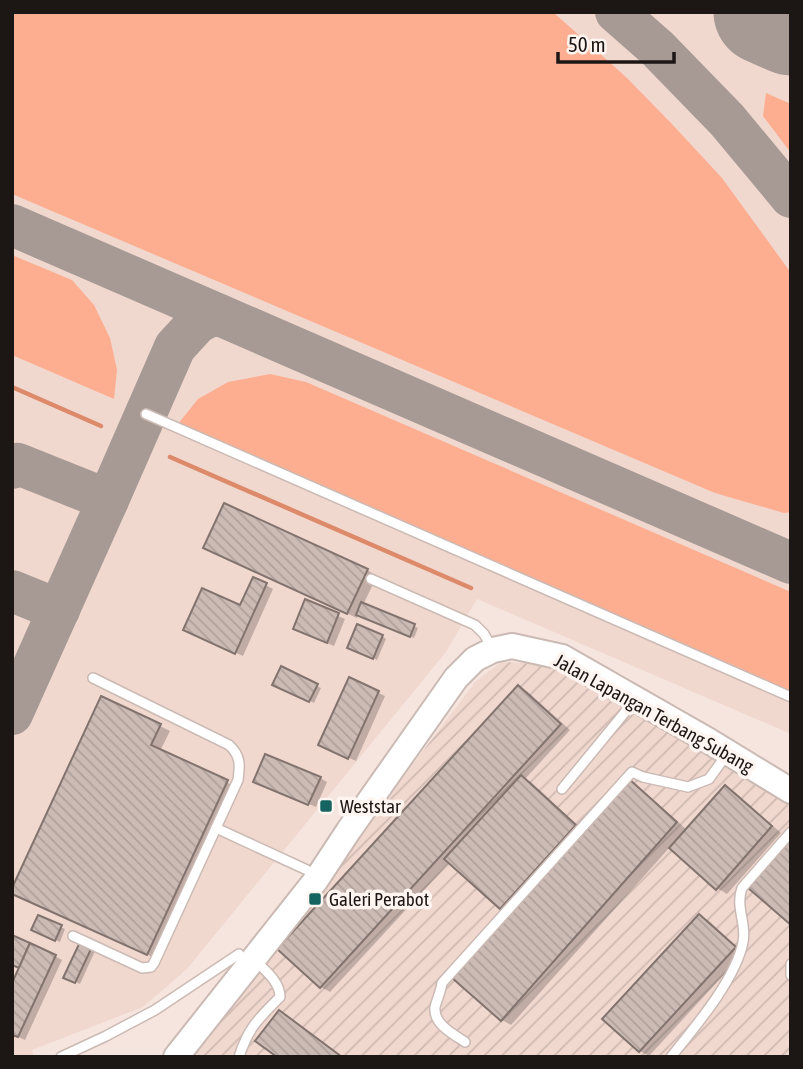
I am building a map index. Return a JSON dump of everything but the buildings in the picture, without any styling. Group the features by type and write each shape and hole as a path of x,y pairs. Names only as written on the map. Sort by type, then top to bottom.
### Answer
{"street":[{"name":"Jalan Lapangan Terbang Subang","path":"492,650 512,646 562,657 791,791"},
{"path":"158,1057 316,880 456,678 475,659 492,650"},
{"path":"176,1057 307,870 349,830"}],"lane":[{"path":"146,414 791,697"},
{"path":"371,579 475,625 484,634 492,650"},
{"path":"73,936 142,968 151,967 238,780 240,761 236,751 229,745 93,678"},
{"path":"562,789 636,699"},
{"path":"465,1042 446,1030 436,1016 435,1006 442,983 622,782 632,772 688,787 709,779 728,752"},
{"path":"216,828 307,870"},
{"path":"671,1057 734,968 744,938 739,910 742,888 791,832"},
{"path":"61,1057 155,1010 246,957 274,981 280,991 280,997 246,1036 239,1057"},
{"path":"791,964 791,975"}],"shaded area":[{"path":"12,12 791,12 791,734 477,599 446,652 187,969 143,1007 32,1050 34,1057 12,1057"},
{"path":"12,12 553,12 626,77 722,178 791,273 791,512 784,513 715,493 12,194"},
{"path":"766,93 791,104 791,153 763,116"},
{"path":"12,255 72,280 94,305 110,338 117,370 114,399 12,355"},
{"path":"270,374 306,382 791,592 791,692 178,424 198,399 228,382"},
{"path":"501,662 544,664 728,752 791,791 791,1057 192,1057 475,682"}],"waterway":[{"path":"12,387 101,426"},
{"path":"170,457 471,588"}],"taxiway":[{"path":"616,12 657,48 727,120 791,197"},
{"path":"12,225 791,563"},
{"path":"12,714 175,347 197,323 219,315"},
{"path":"12,468 18,464 108,500"},
{"path":"12,591 59,610"}],"runway":[{"path":"766,12 791,23"}],"place":[{"name":"Weststar","path":"326,806"},
{"name":"Galeri Perabot","path":"315,899"}]}
